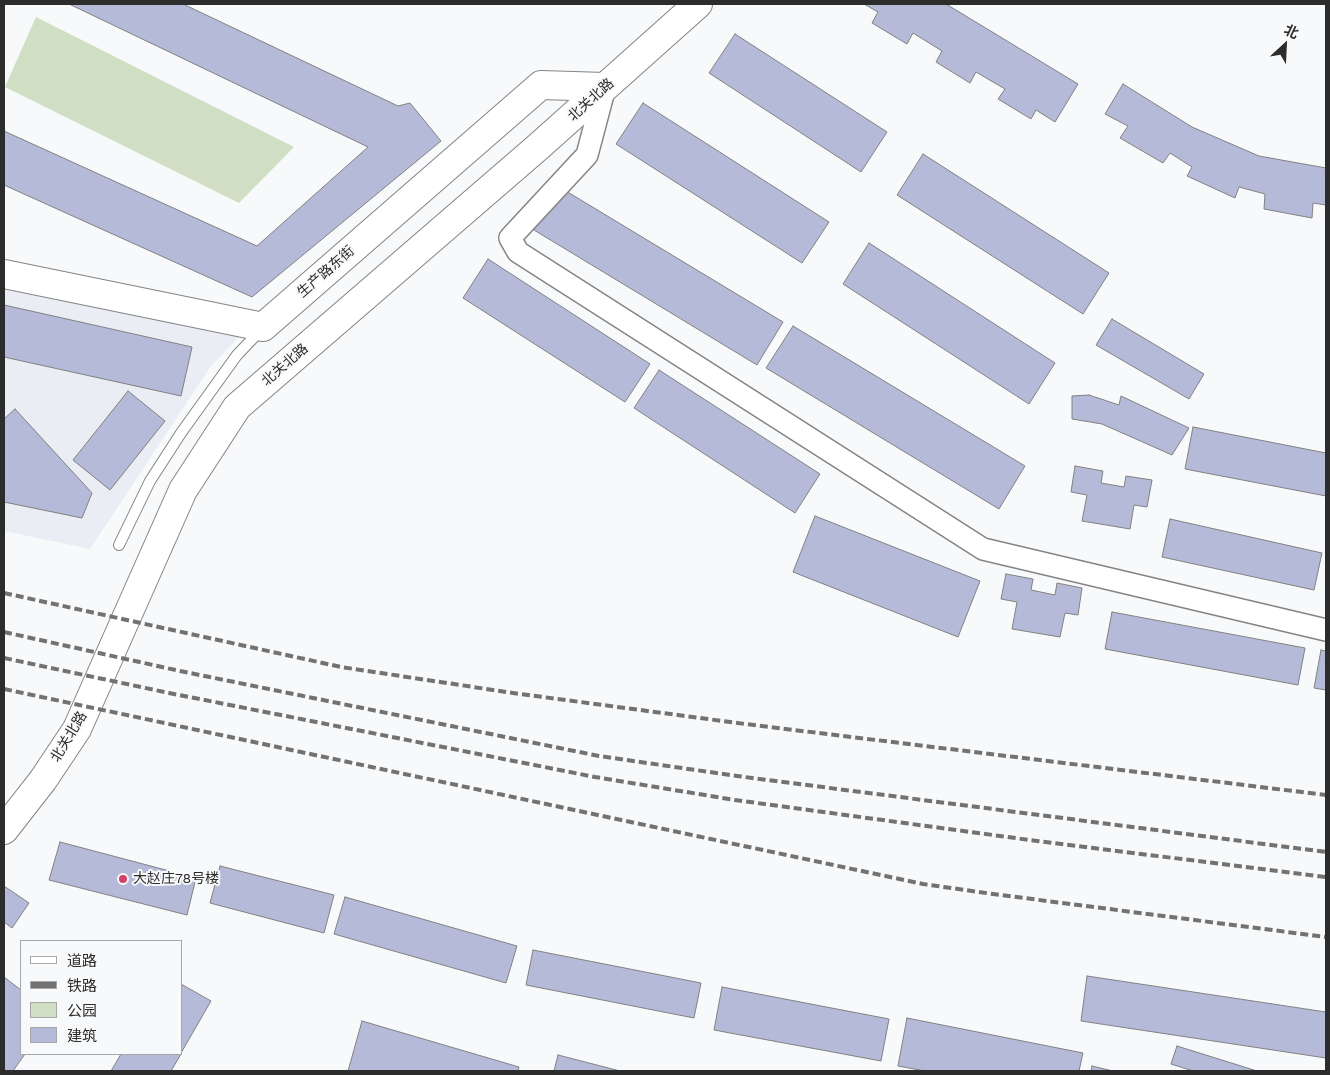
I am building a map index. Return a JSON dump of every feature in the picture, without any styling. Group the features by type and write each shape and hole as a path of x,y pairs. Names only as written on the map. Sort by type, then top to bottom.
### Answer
{"street":[{"name":"北关北路","path":"4,830 42,780 77,729 183,490 237,407 538,147 698,4"},
{"name":"生产路东街","path":"263,327 541,85 605,87"},
{"path":"605,87 587,154 510,238 518,252 983,549 1326,630"},
{"path":"4,274 263,327"}],"lane":[{"path":"119,545 150,481 181,433 237,355 263,327"}],"shaded area":[{"path":"4,290 242,334 211,366 90,549 4,531"}],"green space":[{"path":"36,17 294,147 239,203 5,87"}],"building":[{"path":"69,4 183,4 398,106 410,103 441,141 252,297 4,185 4,131 257,246 368,147"},
{"path":"864,4 946,4 1078,84 1055,122 1036,110 1031,119 998,99 1005,89 976,72 970,83 936,62 942,51 913,33 907,44 872,23 878,12"},
{"path":"735,34 887,132 861,172 709,73"},
{"path":"1123,84 1192,127 1259,156 1326,168 1326,205 1313,203 1312,218 1264,209 1265,194 1239,187 1235,198 1187,176 1192,167 1170,153 1163,163 1120,138 1128,126 1105,114"},
{"path":"643,103 829,222 802,263 616,144"},
{"path":"923,154 1109,273 1083,314 897,195"},
{"path":"551,182 783,322 757,365 524,224"},
{"path":"869,243 1055,363 1029,404 843,284"},
{"path":"488,259 650,364 625,402 463,298"},
{"path":"4,305 192,347 181,396 4,357"},
{"path":"1112,319 1204,374 1189,399 1096,345"},
{"path":"793,326 1025,466 999,509 766,368"},
{"path":"659,370 820,474 795,513 634,408"},
{"path":"128,391 165,421 110,490 73,460"},
{"path":"1089,395 1119,405 1121,396 1189,428 1172,455 1102,424 1072,419 1072,396"},
{"path":"15,409 92,493 82,518 4,502 4,419"},
{"path":"1193,427 1326,453 1326,496 1185,469"},
{"path":"1075,466 1103,471 1101,483 1124,487 1126,476 1152,480 1147,507 1134,505 1130,529 1082,521 1087,495 1071,492"},
{"path":"815,516 980,581 958,637 793,572"},
{"path":"1170,519 1322,553 1314,590 1162,557"},
{"path":"1006,574 1033,579 1031,590 1055,595 1057,583 1082,588 1078,615 1065,613 1060,637 1012,629 1017,602 1001,599"},
{"path":"1112,612 1305,648 1298,685 1105,649"},
{"path":"1321,650 1326,651 1326,690 1314,688"},
{"name":"大赵庄78号楼","path":"60,842 196,878 187,915 49,880"},
{"path":"220,866 334,895 324,933 210,903"},
{"path":"4,886 29,903 12,928 4,922"},
{"path":"345,897 517,946 506,983 334,934"},
{"path":"533,950 701,983 694,1018 526,985"},
{"path":"1087,976 1326,1012 1326,1058 1081,1021"},
{"path":"4,977 20,989 20,1055 24,1055 13,1071 4,1071"},
{"path":"182,985 211,1001 182,1051"},
{"path":"722,987 889,1019 881,1061 714,1030"},
{"path":"907,1018 1083,1053 1079,1071 925,1071 898,1066"},
{"path":"362,1021 519,1067 518,1071 348,1071"},
{"path":"1177,1046 1257,1071 1193,1071 1171,1064"},
{"path":"120,1055 180,1055 171,1071 111,1071"},
{"path":"558,1055 620,1071 554,1071"},
{"path":"1092,1066 1113,1071 1091,1071"}],"railway":[{"path":"4,593 341,667 513,693 745,724 1326,795"},
{"path":"4,632 180,671 599,756 737,776 1326,852"},
{"path":"4,658 169,693 595,777 735,800 1037,841 1326,877"},
{"path":"4,689 923,884 1326,937"}],"place":[{"name":"大赵庄78号楼","path":"123,879"}]}
